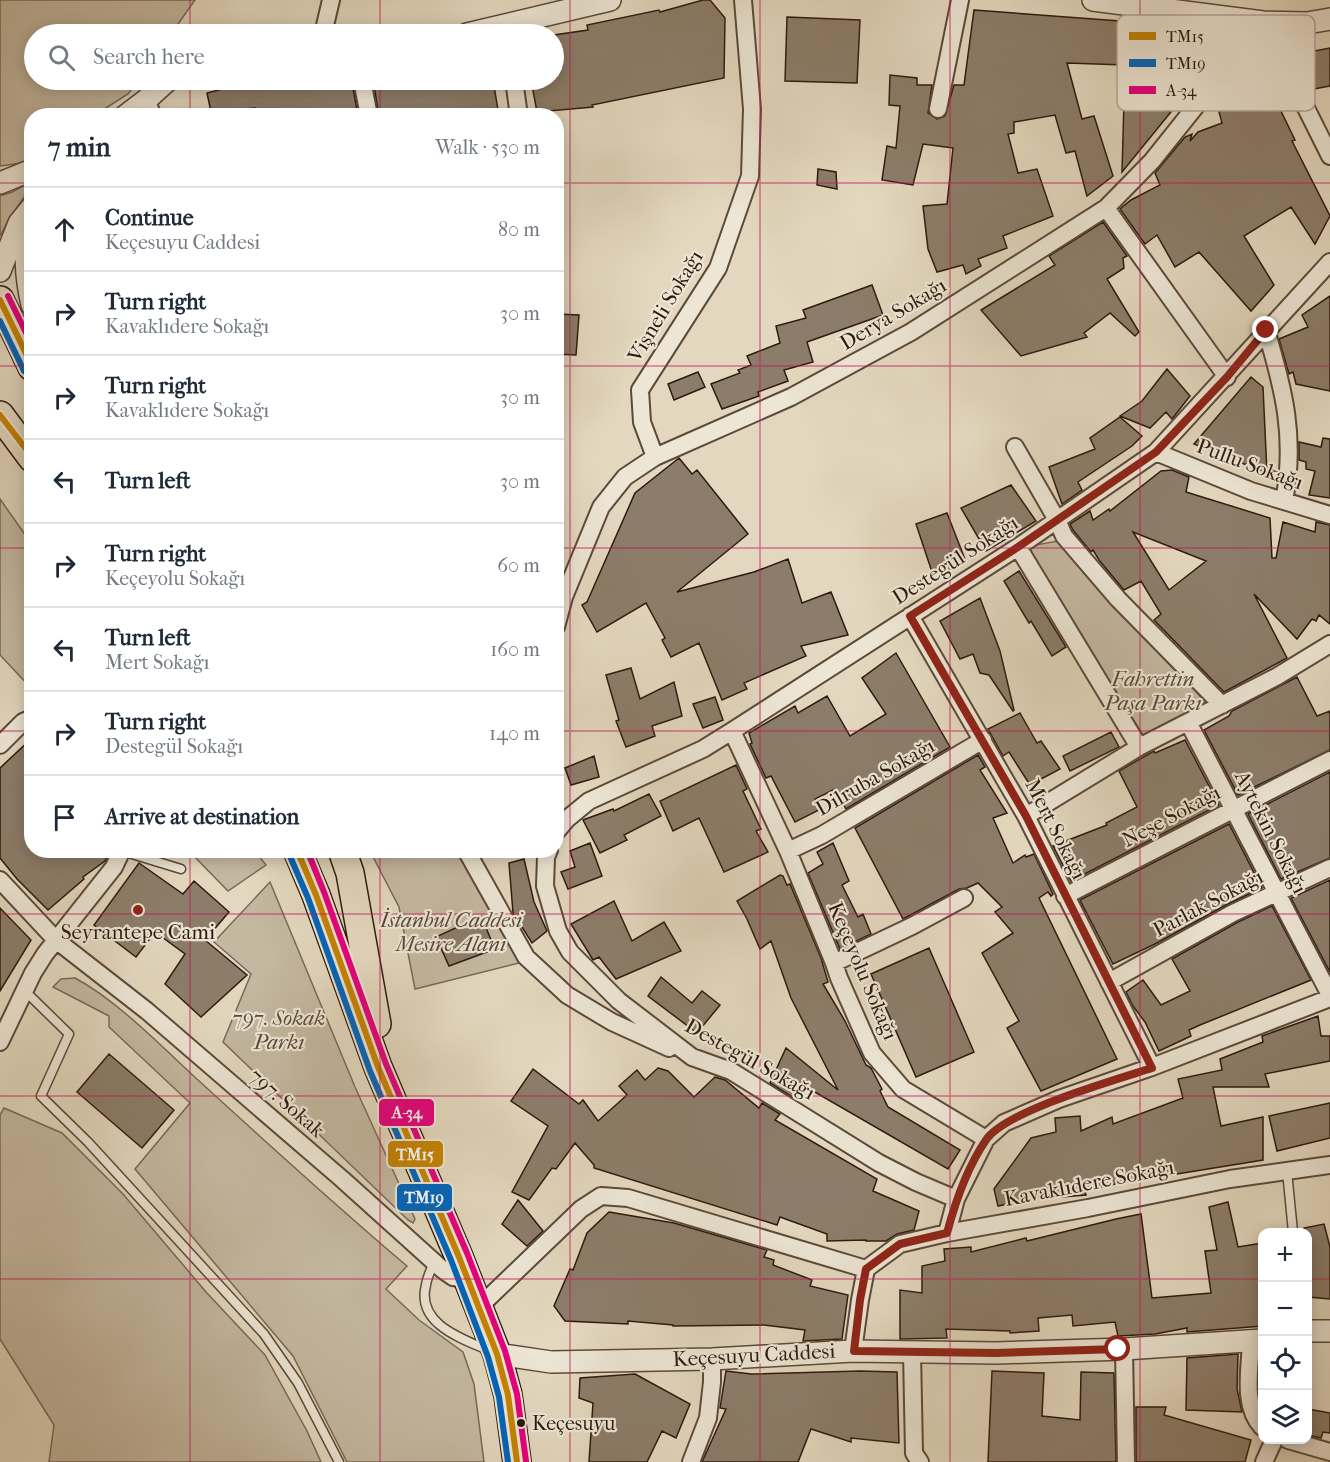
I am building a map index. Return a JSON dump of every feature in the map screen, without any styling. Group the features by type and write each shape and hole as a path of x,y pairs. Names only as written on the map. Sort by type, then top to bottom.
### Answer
{"main road":[{"path":"0,300 24,346"},
{"path":"0,415 24,447"},
{"path":"300,858 453,1266 479,1307 497,1354 508,1395 517,1462"},
{"path":"345,858 350,873 374,1014 391,1068 452,1216 453,1266"}],"street":[{"path":"325,24 331,0"},
{"path":"528,24 610,0"},
{"name":"Vişneli Sokağı","path":"655,457 642,422 640,390 718,268 750,176 752,109 743,0"},
{"path":"938,109 960,0"},
{"path":"1093,0 1209,15"},
{"path":"1315,22 1330,20"},
{"path":"149,108 161,90"},
{"path":"364,90 367,108"},
{"path":"515,90 518,108"},
{"name":"Derya Sokağı","path":"564,597 601,507 625,477 655,457 771,407 911,332 1106,208 1152,161 1192,111"},
{"path":"1308,111 1330,156"},
{"path":"0,183 24,173"},
{"path":"1106,208 1227,377"},
{"path":"0,272 19,223 24,217"},
{"name":"Destegül Sokağı","path":"564,823 589,801 703,749 732,731 1018,547 1156,452 1330,262"},
{"path":"1266,330 1282,383 1289,427 1289,477 1284,501"},
{"path":"1015,447 1064,536 1118,599 1222,705"},
{"name":"Pullu Sokağı","path":"1156,452 1251,491 1330,515"},
{"path":"1018,547 1139,747"},
{"name":"Mert Sokağı","path":"910,616 1026,816 1152,1068"},
{"path":"1026,816 1139,747 1276,677 1330,644"},
{"path":"0,745 24,722"},
{"name":"Aytekin Sokağı","path":"1188,722 1330,997"},
{"name":"Keçeyolu Sokağı","path":"732,731 788,851 872,1053 903,1089 986,1139"},
{"name":"Dilruba Sokağı","path":"788,851 822,835 983,740"},
{"name":"Neşe Sokağı","path":"1065,896 1330,760"},
{"path":"0,1042 45,954 114,867 118,858"},
{"path":"470,858 526,957 567,995 612,1022 692,1057"},
{"name":"Destegül Sokağı","path":"546,858 545,886 558,931 570,952 619,1001 692,1057 730,1071 879,1163 956,1199"},
{"name":"Parlak Sokağı","path":"1109,982 1233,913 1330,868"},
{"name":"797. Sokak","path":"0,880 57,940 147,1011 342,1179 453,1266"},
{"path":"834,963 964,898"},
{"path":"947,1233 956,1199 986,1139 1004,1123 1059,1099 1152,1068 1330,997"},
{"name":"Kavaklıdere Sokağı","path":"866,1269 900,1244 947,1233 1088,1208 1230,1179 1330,1165"},
{"path":"479,1307 581,1209 601,1197 628,1198 866,1269 854,1351"},
{"path":"1312,1331 1330,1330"},
{"path":"1257,1341 1250,1401 1251,1410 1258,1420"},
{"name":"Keçesuyu Caddesi","path":"497,1354 551,1362 712,1359 854,1351 996,1353 1124,1349 1257,1341"},
{"path":"1124,1349 1126,1462"},
{"path":"912,1352 914,1453 920,1462"},
{"path":"691,1462 708,1418 712,1359"},
{"path":"1264,1462 1272,1444"},
{"path":"1302,1444 1330,1452"}],"lane":[{"path":"145,858 181,869"},
{"path":"25,991 69,1034 41,1095 88,1142 264,1334 298,1383 339,1462"},
{"path":"1287,1171 1293,1228"},
{"path":"453,1266 425,1286 428,1313 439,1326 497,1354"}],"green space":[{"path":"0,0 195,0 178,24 24,24 24,90 131,90 106,108 24,108 24,161 0,166"},
{"path":"24,186 24,197 0,236 0,196"},
{"path":"0,499 24,533 24,681 0,655"},
{"name":"Fahrettin Paşa Parkı","path":"1064,540 1206,703 1143,735 1024,547"},
{"path":"196,858 260,858 266,865 228,891"},
{"name":"İstanbul Caddesi Mesire Alanı","path":"374,858 465,858 519,963 415,989 399,907"},
{"name":"797. Sokak Parkı","path":"270,882 355,1087 415,1219 413,1223 223,1042 251,974 214,942"},
{"path":"75,978 107,999 139,1025 302,1174 407,1266 386,1289 419,1320 463,1352 474,1384 484,1462 347,1462 293,1356 135,1169 190,1103 109,1027 109,1016 53,987 61,979"},
{"path":"4,1108 62,1133 123,1194 206,1292 265,1355 307,1431 321,1462 49,1462 54,1425 0,1339 0,1115"}],"building":[{"path":"710,0 725,18 724,78 592,105 593,107 564,110 536,108 533,90 564,90 564,34 588,30 587,25 659,10 660,12"},
{"path":"974,10 1117,21 1117,65 1067,63 1082,119 1094,116 1113,176 1087,196 1075,151 1066,153 1055,115 1014,122 1014,133 1008,134 1018,173 1037,169 1053,216 1003,236 1007,248 978,259 981,266 966,274 963,265 937,272 928,249 923,206 947,204 953,148 923,144 913,185 882,180 887,146 896,148 900,106 889,105 890,75 917,78 917,85 932,85 928,113 937,119 945,116 954,85 964,85"},
{"path":"787,17 860,20 857,83 785,81"},
{"path":"1330,48 1330,86 1315,89 1315,51"},
{"path":"219,90 353,90 357,108 210,108 207,93"},
{"path":"375,90 495,90 498,108 378,108"},
{"path":"1124,111 1171,112 1122,172"},
{"path":"1219,111 1281,111 1295,140 1292,141 1330,216 1315,244 1291,207 1244,236 1274,285 1251,311 1199,252 1175,267 1157,235 1145,244 1120,209 1131,200 1160,185 1155,173 1185,137 1192,134 1190,141 1198,132 1222,123"},
{"path":"818,169 836,172 837,189 817,185"},
{"path":"1103,222 1127,256 1123,258 1124,268 1107,279 1139,332 1135,336 1110,313 1084,333 1087,337 1021,356 981,310 1055,265 1049,256"},
{"path":"872,285 883,315 807,342 813,362 784,370 788,381 758,392 759,396 722,409 711,384 740,373 738,370 751,365 747,356 780,343 776,326 806,318 803,310"},
{"path":"1330,296 1330,391 1296,384 1293,372 1289,374 1279,339 1308,327 1302,315"},
{"path":"564,314 579,315 576,355 564,354"},
{"path":"1167,369 1190,396 1172,419 1166,412 1150,428 1120,416 1142,401"},
{"path":"698,372 705,387 674,400 668,384"},
{"path":"1251,377 1263,387 1267,473 1194,444"},
{"path":"1120,417 1142,436 1132,446 1078,482 1082,490 1062,504 1049,467 1095,449 1090,438"},
{"path":"1323,438 1330,439 1330,498 1309,495 1315,471 1306,469 1306,462 1299,460 1299,442 1321,447"},
{"path":"679,458 692,474 697,470 748,534 677,592 754,572 788,559 802,603 831,592 848,635 801,646 806,656 744,683 747,689 722,700 699,643 671,657 662,640 665,638 646,603 597,632 582,605 587,602 635,493"},
{"path":"1172,470 1189,477 1186,492 1270,518 1272,558 1276,558 1283,522 1315,532 1316,522 1330,525 1330,624 1319,615 1316,621 1312,619 1297,639 1254,594 1287,658 1224,692 1154,620 1161,614 1141,581 1124,590 1070,524 1090,511 1093,520 1109,509 1110,511 1161,471","holes":["1133,532 1206,561 1169,590"]},
{"path":"1011,485 1036,521 986,551 961,508"},
{"path":"947,513 966,562 933,575 916,524"},
{"path":"1019,571 1066,647 1052,656 1004,581"},
{"path":"980,598 1000,651 1013,711 989,675 980,673 973,654 960,659 940,621"},
{"path":"896,653 950,747 846,809 835,789 815,799 819,810 795,822 771,776 766,778 750,744 752,743 749,733 795,706 798,713 827,696 850,736 886,714 862,678"},
{"path":"631,668 640,699 674,682 682,716 652,726 655,736 626,747 616,721 619,720 606,675"},
{"path":"1297,677 1317,716 1330,711 1330,750 1238,795 1204,730 1229,716 1232,711"},
{"path":"715,697 723,720 703,728 693,704"},
{"path":"1020,713 1037,743 1041,741 1060,769 1030,785 1009,752 1003,756 988,729"},
{"path":"1111,732 1119,747 1070,771 1063,756"},
{"path":"1185,740 1219,805 1071,881 1053,846 1107,825 1106,823 1137,807 1119,771 1154,751 1155,753"},
{"path":"24,746 24,858 106,858 48,910 0,858 0,768"},
{"path":"978,755 985,767 980,770 1007,813 993,818 1013,863 1025,855 1026,857 1034,854 1053,894 1051,896 1048,892 1039,898 1117,1059 1041,1091 1007,1028 1019,1021 982,953 1013,933 995,912 1002,907 978,883 959,889 903,919 855,828"},
{"path":"594,756 599,777 571,785 565,768"},
{"path":"736,765 747,789 743,791 761,829 756,831 768,852 724,872 699,818 673,831 660,801"},
{"path":"1330,772 1330,858 1281,879 1248,814"},
{"path":"649,794 661,816 624,835 627,840 600,853 583,820 613,809 614,811"},
{"path":"1229,824 1262,888 1113,964 1080,900"},
{"path":"590,843 602,876 568,889 561,872 575,867 570,851"},
{"path":"833,843 849,881 842,885 858,917 863,914 871,934 840,949 808,873 823,864 817,852"},
{"path":"524,859 534,902 547,931 532,943 513,913 509,863"},
{"path":"139,863 183,894 194,881 229,912 205,940 247,975 201,1017 165,984 185,954 155,932 136,957 94,925"},
{"path":"780,875 783,876 787,885 790,884 821,958 828,982 823,984 845,1021 866,1065 871,1068 888,1107 960,1150 948,1169 801,1084 792,1097 770,1083 786,1048 838,1090 791,998 771,941 760,949 737,901"},
{"path":"1330,880 1330,972 1291,898"},
{"path":"614,901 632,941 664,922 681,951 616,979 599,957 593,960 571,924"},
{"path":"1272,906 1311,980 1189,1030 1191,1036 1159,1051 1145,1022 1126,992 1143,980 1161,1005 1190,991 1172,959"},
{"path":"0,908 31,940 0,991"},
{"path":"481,916 495,949 449,966 436,937"},
{"path":"929,948 974,1052 916,1077 871,974"},
{"path":"661,977 692,1003 702,991 720,1005 697,1033 648,996"},
{"path":"1318,1016 1321,1036 1330,1036 1330,1061 1265,1074 1269,1087 1213,1087 1221,1126 1263,1117 1263,1160 1115,1184 1085,1191 1086,1195 1062,1197 1062,1192 998,1206 994,1189 1031,1138 1056,1132 1055,1118 1080,1116 1081,1131 1112,1117 1113,1124 1183,1098 1178,1079 1222,1070 1220,1059 1263,1042 1262,1036"},
{"path":"109,1054 174,1110 142,1148 77,1092"},
{"path":"658,1068 668,1071 694,1097 715,1077 725,1080 759,1108 762,1103 780,1114 775,1120 877,1179 873,1191 919,1211 914,1230 897,1234 886,1241 827,1241 827,1234 780,1217 777,1225 594,1168 594,1165 575,1143 556,1169 552,1168 529,1200 512,1192 548,1126 511,1101 533,1069 579,1104 583,1100 598,1121 627,1095 619,1086 637,1070 645,1080"},
{"path":"1330,1103 1330,1138 1277,1151 1269,1116"},
{"path":"518,1200 543,1231 527,1246 502,1224"},
{"path":"1228,1202 1238,1247 1258,1244 1258,1326 1187,1332 1187,1328 1155,1334 1118,1336 1115,1322 1073,1326 1072,1315 1038,1318 1039,1331 1010,1333 1010,1331 946,1329 947,1338 900,1339 900,1290 922,1293 922,1266 945,1261 944,1249 971,1247 971,1252 1141,1214 1152,1298 1211,1293 1205,1251 1217,1250 1209,1207"},
{"path":"609,1212 674,1223 767,1250 764,1257 774,1260 773,1265 812,1280 810,1286 848,1295 842,1339 803,1341 805,1330 764,1325 673,1326 628,1321 628,1324 565,1321 554,1306 570,1269 573,1270 587,1233"},
{"path":"1324,1224 1330,1247 1330,1299 1312,1297 1312,1228 1304,1228"},
{"path":"1238,1354 1237,1389 1242,1412 1186,1410 1187,1358"},
{"path":"726,1371 751,1374 897,1372 899,1443 851,1438 851,1442 811,1429 798,1462 702,1462 726,1409 720,1408"},
{"path":"992,1371 1044,1373 1042,1416 1080,1420 1081,1372 1114,1373 1116,1462 988,1462"},
{"path":"635,1374 690,1404 676,1438 662,1431 647,1462 589,1462 593,1403 579,1398 580,1378"},
{"path":"1136,1407 1166,1407 1164,1415 1251,1440 1245,1462 1136,1462"},
{"path":"1312,1410 1330,1413 1330,1433 1323,1432 1321,1438 1312,1436"}],"transit line":[{"name":"A-34","path":"8,296 24,329"},
{"name":"TM15","path":"0,300 24,350"},
{"name":"TM19","path":"0,321 24,371"},
{"name":"TM15","path":"0,415 24,446"},
{"name":"TM19","path":"291,858 308,898 370,1071 451,1260 488,1357 499,1397 508,1462"},
{"name":"TM15","path":"300,858 378,1067 459,1257 497,1354 508,1395 517,1462"},
{"name":"A-34","path":"310,858 386,1064 467,1253 505,1351 517,1394 526,1461"}],"place":[{"name":"Seyrantepe Cami","path":"138,910"},
{"name":"Keçesuyu","path":"521,1423"}],"route":[{"path":"1118,1349 996,1353 854,1351 866,1269 900,1244 947,1233 956,1199 986,1139 1004,1123 1059,1099 1152,1068 1026,816 910,616 1018,547 1156,452 1227,377 1266,330"}]}
